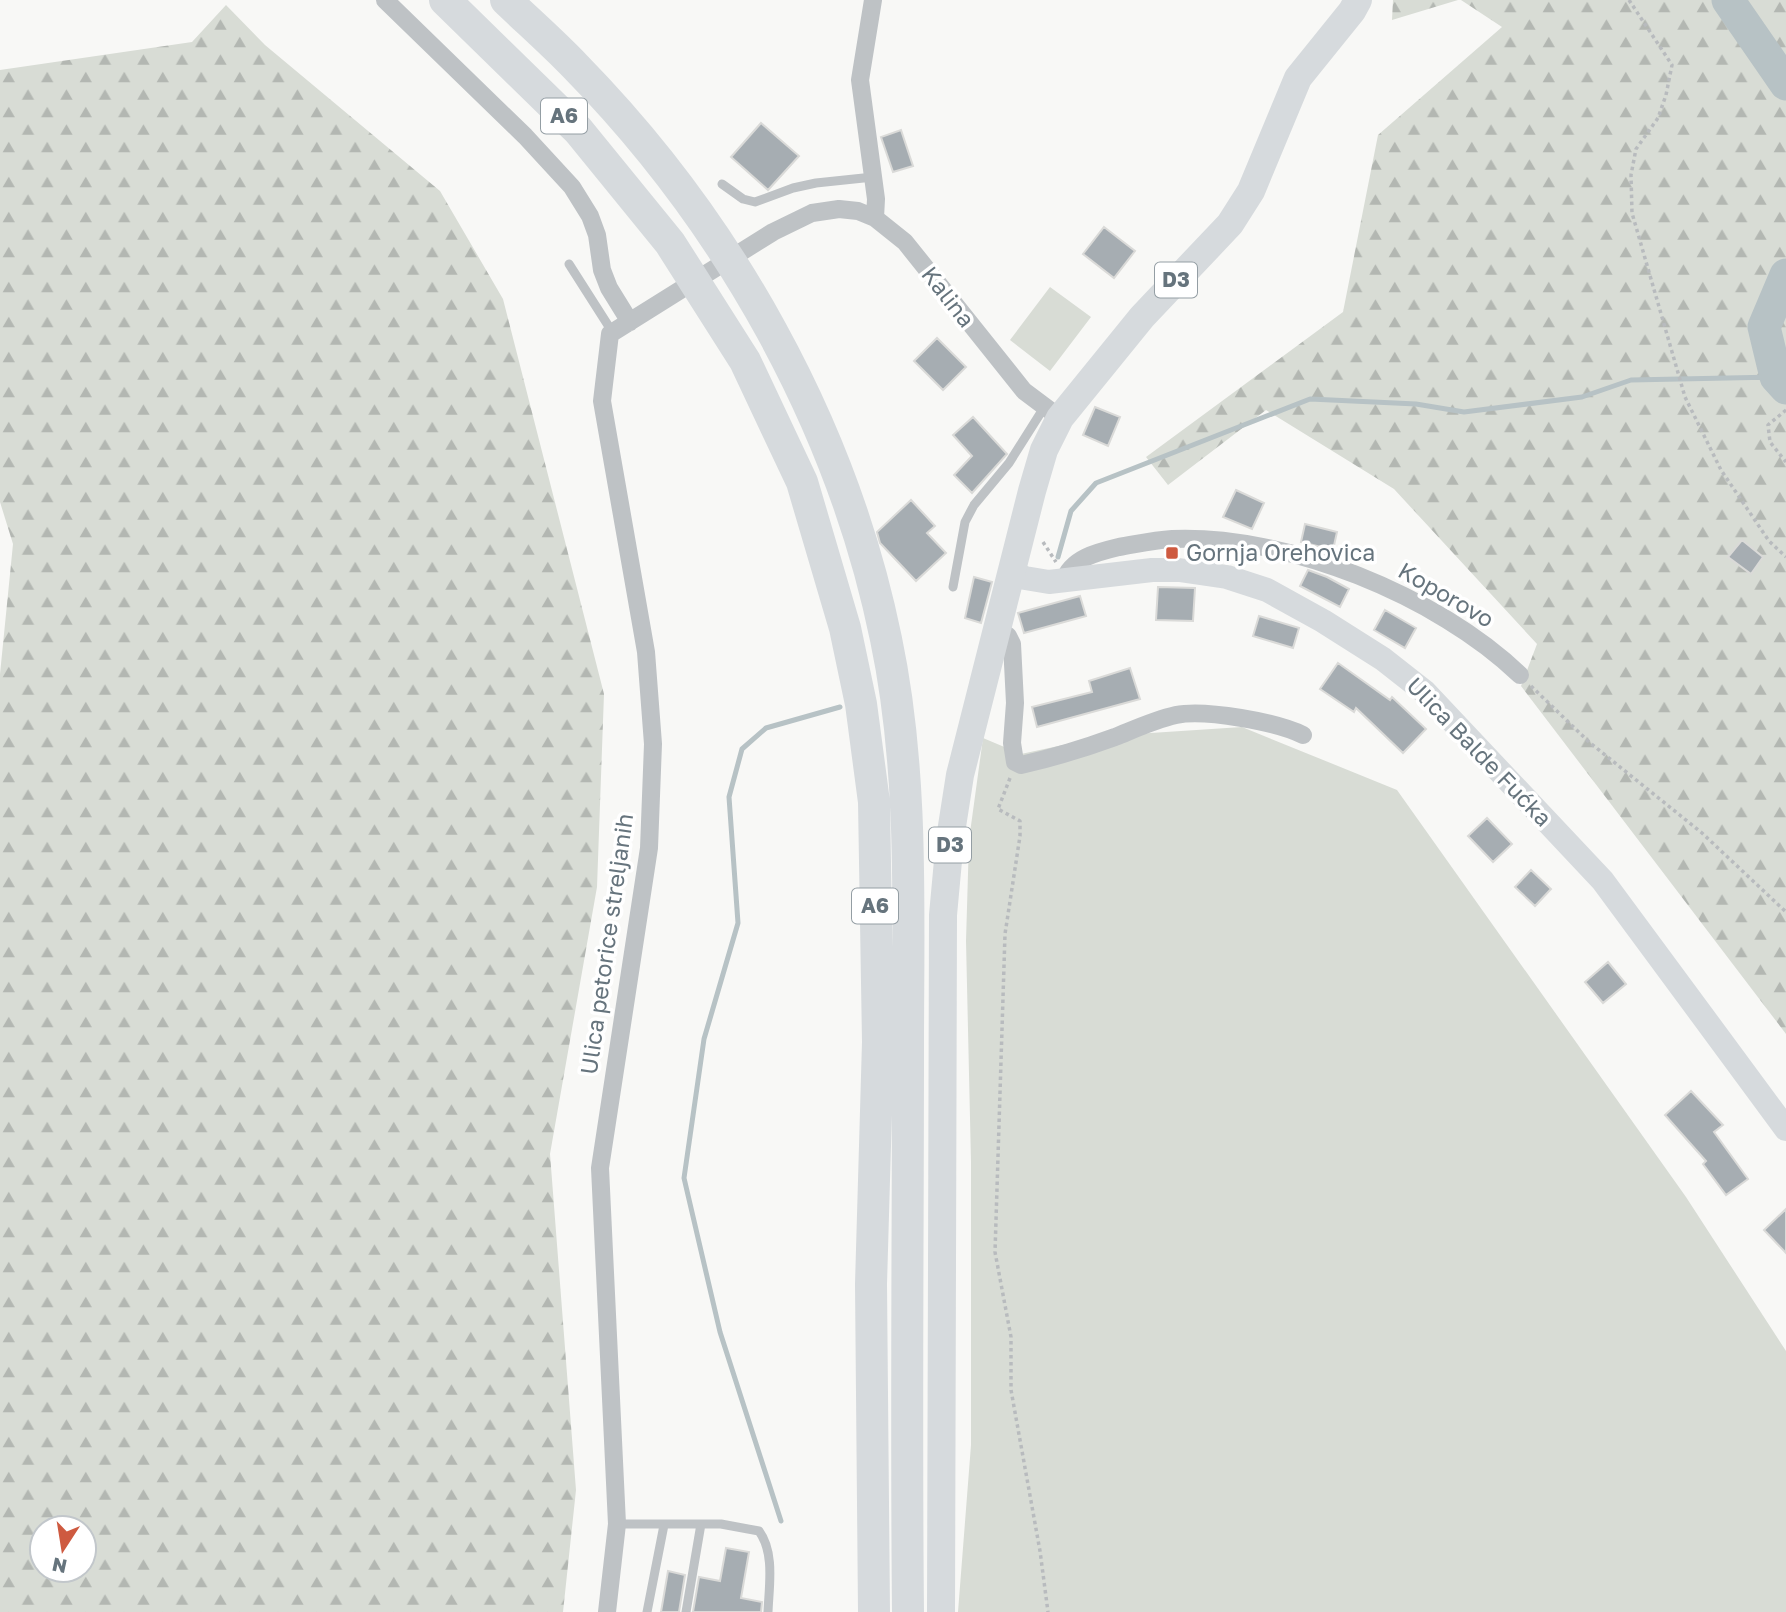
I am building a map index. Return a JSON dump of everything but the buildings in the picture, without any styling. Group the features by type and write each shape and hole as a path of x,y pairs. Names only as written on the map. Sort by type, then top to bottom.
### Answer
{"highway":[{"name":"A6","path":"446,0 578,130 670,243 745,361 802,482 845,628 861,704 874,802 878,1042 871,1284 874,1612"},
{"name":"A6","path":"506,0 575,65 602,95 712,233 770,329 808,404 845,492 878,603 900,722 906,837 908,1612"},
{"path":"533,0 580,55 602,95"}],"main road":[{"name":"D3","path":"941,1612 943,915 960,775 1052,412 1230,224 1251,191 1298,78 1358,0"},
{"name":"Ulica Balde Fućka","path":"1011,572 1037,581 1064,581 1152,570 1179,570 1227,577 1267,590 1383,659 1425,692 1602,881 1786,1129"}],"street":[{"path":"385,0 552,164 572,187 590,216 597,235 602,271 609,288 630,322"},
{"path":"613,333 773,232 812,213 825,210 858,211 875,218 876,199 860,80 873,0"},
{"name":"Kalina","path":"875,218 905,243 1024,391 1052,412"},
{"name":"Ulica petorice streljanih","path":"607,1612 617,1524 600,1168 649,848 653,744 646,652 602,401 610,334 613,333"},
{"name":"Koporovo","path":"1064,581 1067,570 1079,561 1144,542 1172,539 1255,547 1292,555 1385,587 1421,605 1479,641 1520,676"},
{"path":"997,628 1008,636 1012,644 1015,703 1012,743 1016,762 1021,765 1180,714 1206,714 1248,720 1293,730 1303,735"}],"lane":[{"path":"722,184 743,199 755,202 816,183 873,177"},
{"path":"569,264 613,333"},
{"path":"953,587 965,522 974,505 1052,412"},
{"path":"617,1524 721,1524 759,1531 766,1540 769,1567 768,1612"},
{"path":"686,1612 701,1524"},
{"path":"647,1612 664,1525"}],"path":[{"path":"1629,0 1672,65 1658,118 1636,149 1631,175 1632,213 1685,397 1721,470 1769,541 1786,556"},
{"path":"1786,410 1768,425 1770,442 1786,462"},
{"path":"1764,447 1770,442"},
{"path":"1520,676 1589,742 1702,833 1786,912"},
{"path":"1016,762 998,809 1020,821 1020,836 1005,934 995,1252 1011,1337 1011,1390 1048,1612"}],"green space":[{"path":"1393,0 1458,0 1392,20"},
{"path":"1461,0 1786,0 1786,1034 1521,686 1537,644 1394,489 1266,410 1168,485 1146,457 1343,312 1378,135 1502,27"},
{"path":"226,5 265,45 440,191 503,299 604,694 597,887 550,1154 576,1490 563,1612 0,1612 0,674 13,544 0,502 0,70 192,42"},
{"path":"1050,287 1091,317 1050,371 1010,340"},
{"path":"1242,727 1397,790 1686,1197 1786,1351 1786,1612 958,1612 971,1445 971,1162 966,941 969,840 983,738 1021,754 1105,736"}],"waterway":[{"path":"1728,0 1786,84"},
{"path":"1786,275 1764,327 1776,377 1786,388"},
{"path":"1058,557 1071,511 1096,483 1310,399 1416,404 1464,412 1582,397 1631,380 1776,377"},
{"path":"781,1521 720,1332 684,1178 704,1039 738,923 729,797 742,749 766,728 840,707"}],"place":[{"name":"Gornja Orehovica","path":"1172,553"}]}
